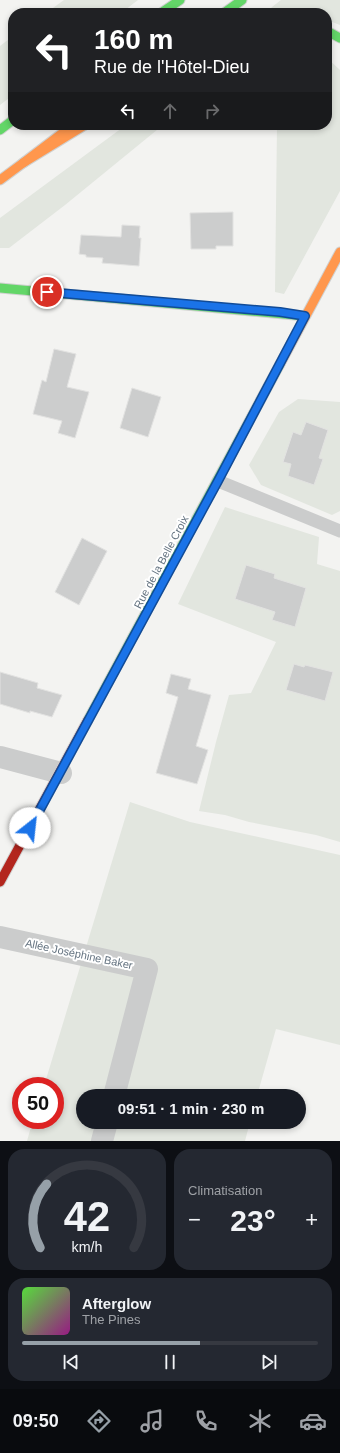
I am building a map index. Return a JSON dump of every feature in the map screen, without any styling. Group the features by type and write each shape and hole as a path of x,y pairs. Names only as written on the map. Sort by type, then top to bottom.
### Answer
{"main road":[{"path":"168,8 180,0"},
{"path":"231,8 242,0"},
{"path":"0,130 8,124"},
{"path":"0,180 66,130"},
{"path":"23,163 77,130"},
{"name":"Rue de la Belle Croix","path":"0,882 218,481 305,316 338,259"},
{"path":"0,288 280,312 305,316"}],"street":[{"path":"0,758 60,773"},
{"name":"Allée Joséphine Baker","path":"0,937 147,969 116,1089"},
{"path":"102,1141 105,1129"}],"lane":[{"path":"218,481 340,532"}],"shaded area":[{"path":"64,0 138,0 128,8 53,8"},
{"path":"281,0 340,0 340,25 332,22 332,8 271,8"},
{"path":"8,40 8,99 0,105 0,46"},
{"path":"332,63 340,70 340,191 284,294 275,292 277,130 332,130"},
{"path":"119,130 157,130 65,205 9,248 0,248 0,218"},
{"path":"298,399 340,402 340,511 332,515 261,485 249,465 279,412"},
{"path":"225,507 319,537 317,564 340,571 340,842 316,835 249,822 225,815 199,811 229,695 251,693 276,642 178,604"},
{"path":"130,802 190,822 340,855 340,1045 276,1029 259,1089 76,1089 76,1129 248,1129 245,1141 27,1141 30,1129 64,1129 64,1077 47,1077"}],"building":[{"path":"233,212 233,246 216,246 216,249 191,249 190,213"},
{"path":"122,225 140,226 139,238 141,238 139,266 102,263 103,258 86,257 86,255 79,254 81,235 121,237"},
{"path":"54,349 76,354 67,387 89,392 75,438 58,433 62,421 33,414 42,380 46,382"},
{"path":"132,388 161,397 148,437 120,428"},
{"path":"306,422 328,430 319,458 323,459 314,485 288,476 291,464 283,462 293,432 301,435"},
{"path":"82,538 107,551 79,605 55,592"},
{"path":"246,565 275,574 274,578 306,588 295,627 272,620 275,612 235,599"},
{"path":"294,664 304,667 305,665 333,672 325,701 286,690"},
{"path":"0,672 38,683 37,688 62,695 52,717 30,711 30,713 0,704"},
{"path":"171,674 191,679 188,689 211,695 196,746 208,750 197,784 156,773 178,697 166,693"}],"traffic: fast":[{"path":"168,8 180,0"},
{"path":"231,8 242,0"},
{"path":"332,34 340,38"},
{"path":"0,130 8,124"},
{"path":"0,288 305,316"},
{"path":"88,720 280,364"}],"traffic: slow":[{"path":"23,163 66,130"},
{"path":"0,180 23,163 77,130"},
{"path":"280,364 340,252"}],"traffic: jam":[{"path":"0,882 88,720"}],"route":[{"path":"30,828 218,481 305,316 280,312 47,292"}]}
